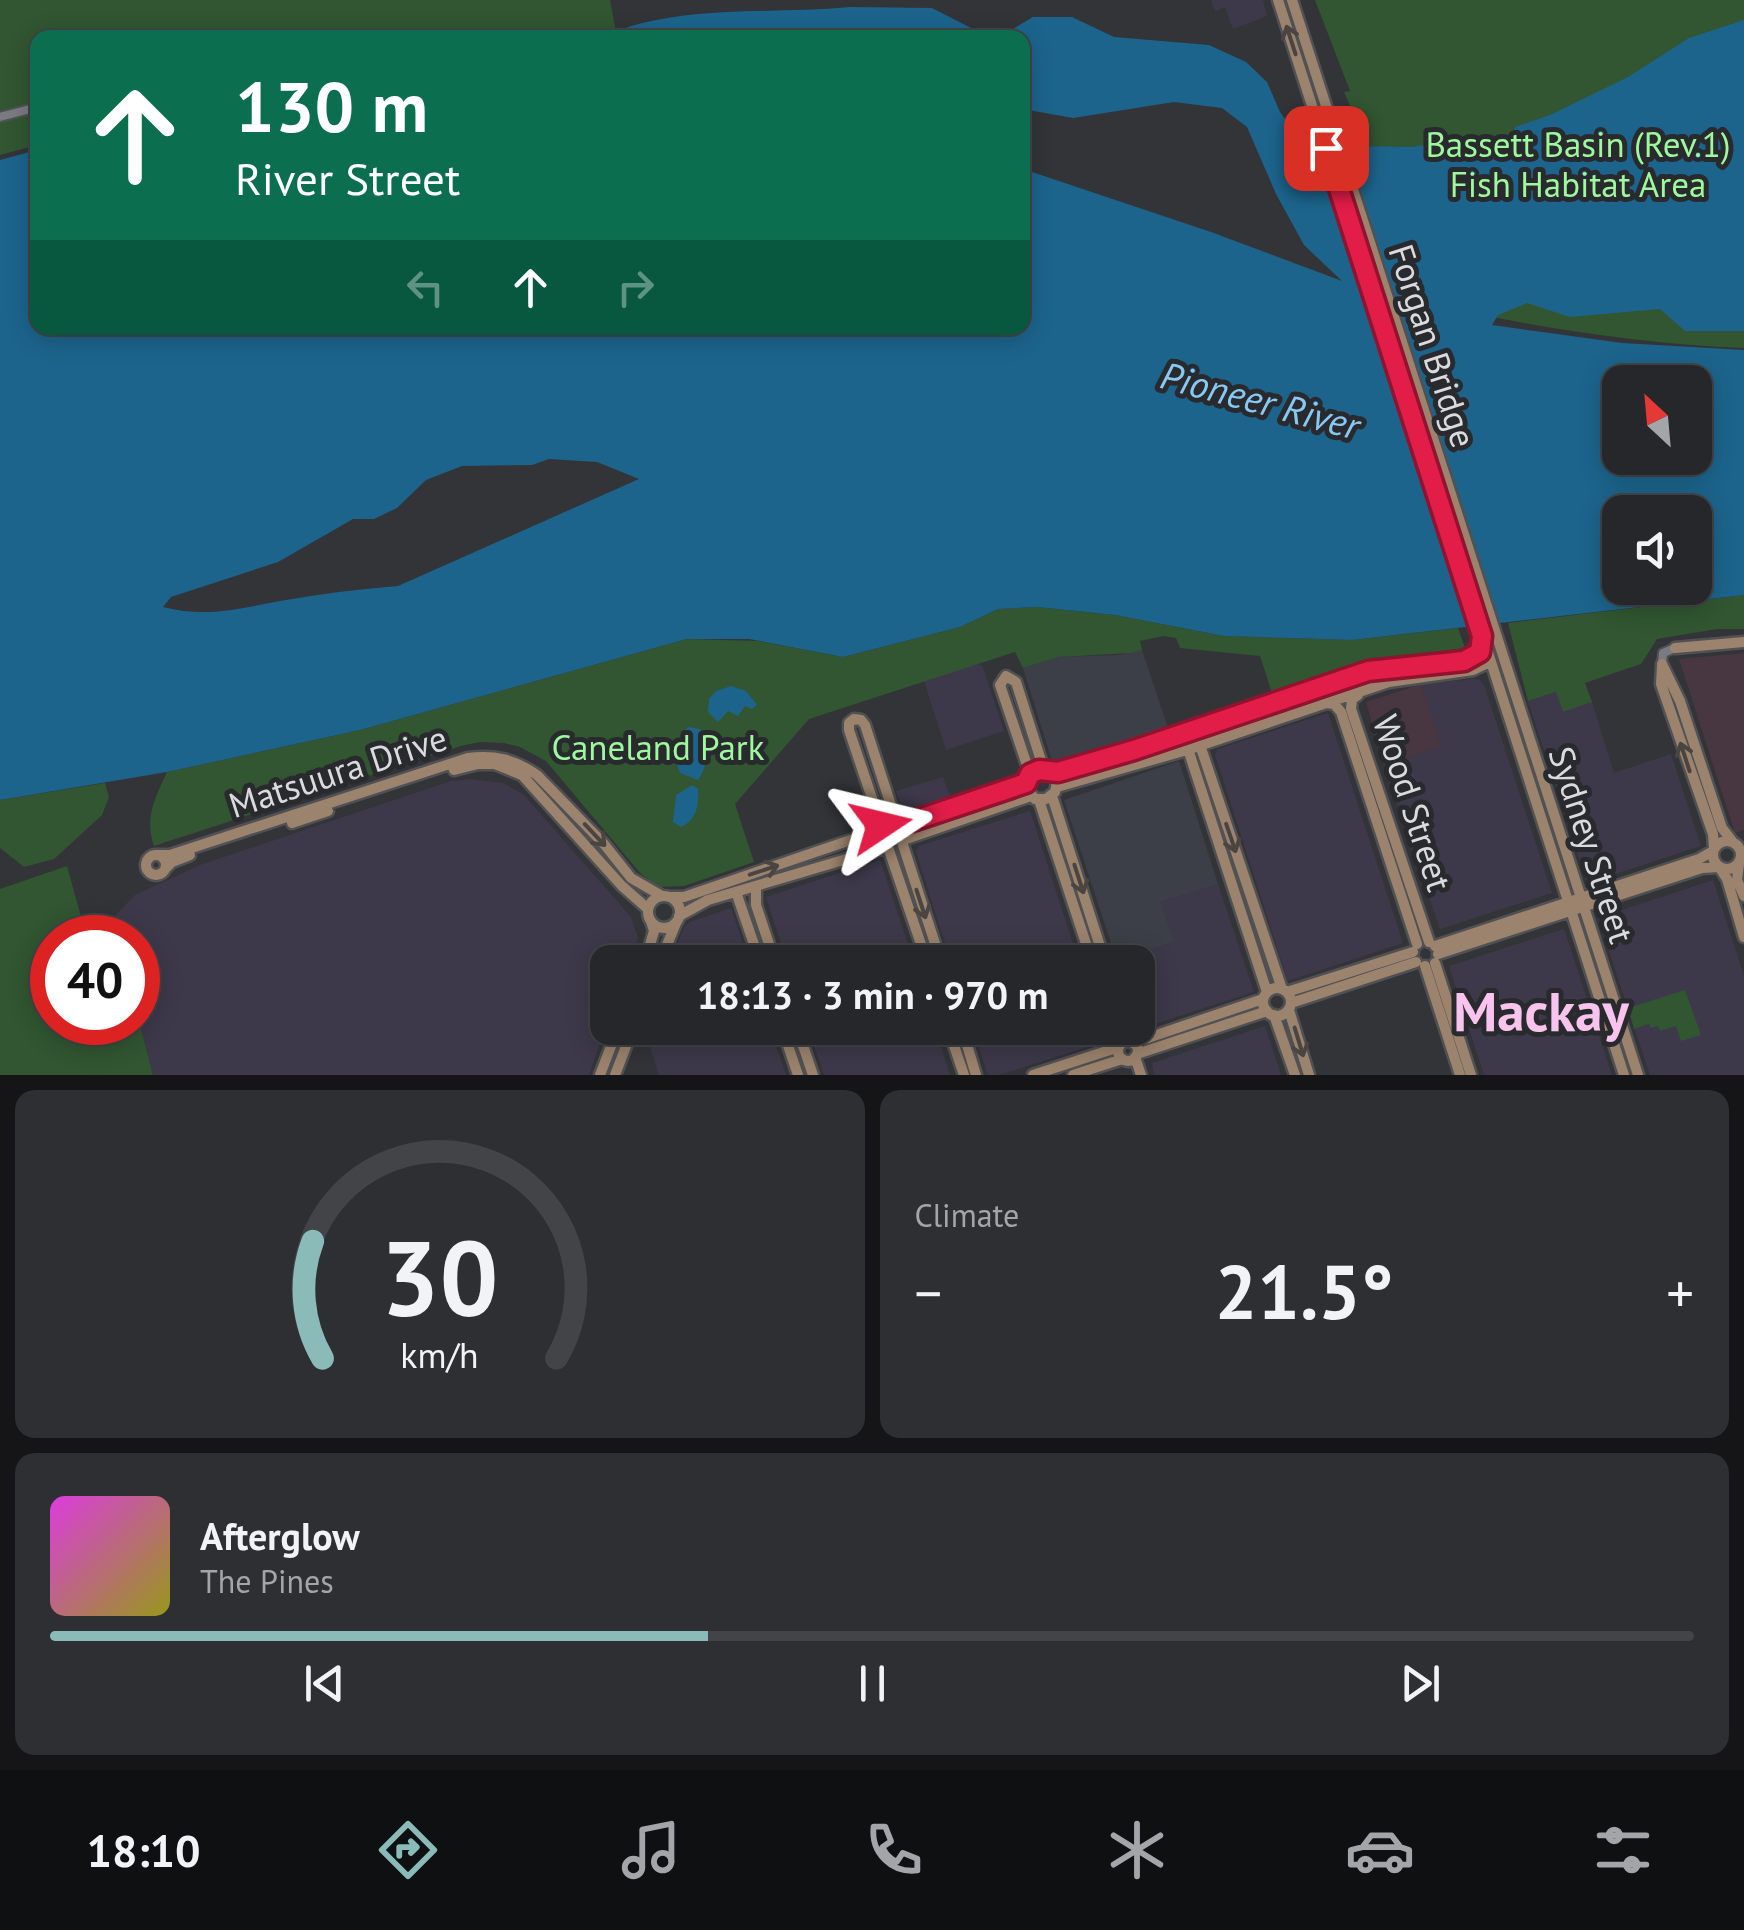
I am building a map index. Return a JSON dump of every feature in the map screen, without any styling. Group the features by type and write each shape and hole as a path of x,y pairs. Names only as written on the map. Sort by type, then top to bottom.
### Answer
{"street":[{"name":"Forgan Bridge","path":"1278,0 1482,636"},
{"name":"Forgan Bridge","path":"1292,0 1497,635"},
{"path":"0,118 30,109"},
{"path":"650,915 663,928 698,904 886,849 1368,688 1418,676 1474,670 1496,656 1497,635"},
{"name":"Sydney Street","path":"1497,635 1624,1075"},
{"path":"649,945 654,931 650,915 653,900 684,897 1046,771 1058,772 1189,733 1373,670 1471,659 1481,650 1482,636"},
{"name":"Sydney Street","path":"1482,636 1507,716 1638,1075"},
{"path":"1744,642 1663,652 1661,682 1672,698 1722,828 1742,850 1736,877 1744,896"},
{"path":"1086,945 1000,685 1006,676 1016,682 1046,771 1055,778 1054,791 1101,945"},
{"path":"1343,680 1373,676 1375,682 1368,688"},
{"name":"Wood Street","path":"1368,688 1353,699 1351,707 1368,777"},
{"path":"1672,698 1713,834 1714,862 1728,880 1744,937"},
{"name":"Wood Street","path":"1320,704 1332,703 1341,711 1368,777 1426,954 1460,1075"},
{"path":"1507,716 1517,706"},
{"path":"920,945 886,849 878,840 879,828 849,730 848,723 854,719 861,720 864,726 899,822 936,945"},
{"path":"1016,728 1030,725"},
{"path":"1189,733 1200,745 1287,998 1309,1075"},
{"path":"1189,733 1187,750 1268,1004 1295,1075"},
{"name":"Matsuura Drive","path":"158,855 188,849 468,758 498,757 537,775 631,878 666,896"},
{"name":"Matsuura Drive","path":"165,868 180,859 464,767 495,764 530,782 650,915"},
{"path":"1194,772 1200,766 1208,768"},
{"path":"1575,905 1700,858 1724,841 1737,842"},
{"path":"158,855 165,861 165,868 156,875 146,870 147,859 158,855"},
{"path":"1033,1075 1128,1051 1575,905 1702,868 1730,868 1741,860"},
{"path":"756,887 756,904 770,945"},
{"path":"736,892 754,945"},
{"path":"666,896 680,907 667,945"},
{"name":"Wood Street","path":"1426,954 1472,1075"},
{"path":"1268,1004 1287,998"},
{"path":"600,1075 611,1045"},
{"path":"616,1075 627,1045"},
{"path":"788,1045 798,1075"},
{"path":"802,1045 812,1075"},
{"path":"954,1045 964,1075"},
{"path":"967,1045 976,1075"},
{"path":"1124,1045 1141,1075"},
{"path":"1127,1045 1130,1075"},
{"path":"1073,1075 1128,1051"}],"shaded area":[{"path":"1211,0 1263,0 1267,16 1233,29 1225,7 1215,11"},
{"path":"1142,650 1168,728 1057,763 1052,761 1023,668 1058,657 1119,655"},
{"path":"1744,653 1744,830 1735,833 1679,659"},
{"path":"982,665 1004,731 946,750 924,681"},
{"path":"1474,679 1484,685 1552,893 1440,929 1384,766 1440,746 1421,684"},
{"path":"1421,684 1441,746 1384,766 1366,702"},
{"path":"1557,692 1563,712 1592,702 1614,773 1671,754 1701,846 1587,883 1528,701"},
{"path":"1328,713 1403,943 1288,981 1215,755 1218,749"},
{"path":"1179,761 1218,884 1161,902 1174,942 1155,948 1155,945 1112,945 1064,800"},
{"path":"943,777 951,799 903,814 896,791"},
{"path":"451,781 503,783 524,795 631,917 638,938 635,945 590,945 590,1045 599,1045 589,1075 153,1075 145,1045 160,1045 160,915 116,915 135,895 200,865"},
{"path":"1030,811 1073,945 946,945 916,852 919,846"},
{"path":"880,860 908,945 782,945 766,897"},
{"path":"1713,880 1744,976 1744,1075 1650,1075 1598,918"},
{"path":"1218,884 1254,992 1155,1024 1155,948 1174,942 1161,902"},
{"path":"731,908 743,945 677,945 690,922"},
{"path":"1564,929 1612,1075 1484,1075 1449,966"},
{"path":"1265,1026 1281,1075 1154,1075 1152,1063"},
{"path":"649,1045 776,1045 786,1075 659,1075"},
{"path":"814,1045 940,1045 950,1075 824,1075"},
{"path":"978,1045 1093,1045 999,1075 988,1075"}],"green space":[{"path":"0,0 610,0 616,30 30,30 30,147 0,155"},
{"name":"Bassett Basin (Rev.1) Fish Habitat Area","path":"1315,0 1744,0 1744,348 1602,335 1461,311 1380,147 1368,146 1344,92 1350,91"},
{"path":"1744,595 1744,629 1717,629 1657,639 1641,664 1585,683 1592,702 1563,712 1556,692 1528,701 1508,623 1660,605 1712,605 1712,599"},
{"name":"Caneland Park","path":"1037,607 1115,615 1224,636 1352,640 1458,628 1465,648 1381,659 1272,693 1260,656 1180,648 1176,638 1163,636 1140,641 1142,650 1131,653 1058,657 1023,668 1015,652 809,719 735,804 754,862 684,886 659,887 641,874 546,761 504,743 461,746 154,846 151,836 152,808 167,772 360,730 687,639 758,641 843,657 960,627 998,609"},
{"path":"105,783 109,797 102,815 54,859 24,867 0,848 0,800"},
{"path":"67,866 80,915 30,915 30,1045 145,1045 153,1075 0,1075 0,889"},
{"path":"1685,990 1701,1035 1681,1041 1676,1026 1660,1031 1658,1026 1651,1028 1649,1024 1634,1029 1628,1008"}],"water":[{"path":"850,7 932,8 975,30 620,30 693,15"},
{"name":"Pioneer River","path":"1033,17 1072,17 1114,37 1209,45 1246,62 1267,82 1280,112 1299,138 1355,146 1412,147 1445,142 1499,155 1509,149 1515,127 1550,115 1628,77 1689,38 1744,20 1744,331 1685,331 1660,309 1570,317 1527,303 1498,315 1492,325 1622,343 1744,350 1744,595 1712,599 1712,495 1602,495 1602,605 1657,605 1352,640 1224,636 1115,615 1037,607 998,609 960,627 843,657 749,639 687,639 360,730 167,772 0,800 0,160 30,152 30,335 1030,335 1030,171 1342,281 1304,245 1276,194 1247,127 1222,108 1174,102 1073,118 1030,110 1030,30 1011,30","holes":["549,459 597,462 639,479 398,586 222,611 163,607 171,597 278,562 353,519 374,519 397,508 426,480 462,466 532,465"]},
{"path":"731,686 746,691 757,705 752,709 745,706 738,716 728,711 718,722 708,712 709,699 716,691"},
{"path":"689,727 709,737 724,737 729,743 746,745 748,755 736,763 723,751 717,753 709,759 698,780 680,773 676,748"},
{"path":"692,785 698,789 697,806 691,820 681,827 673,822 676,795"}],"district":[{"name":"Mackay","path":"1541,1012"}],"route":[{"path":"881,825 892,820 902,824 916,820 1026,783 1030,774 1039,770 1058,772 1134,750 1368,671 1464,661 1480,652 1482,636 1326,148"}]}
